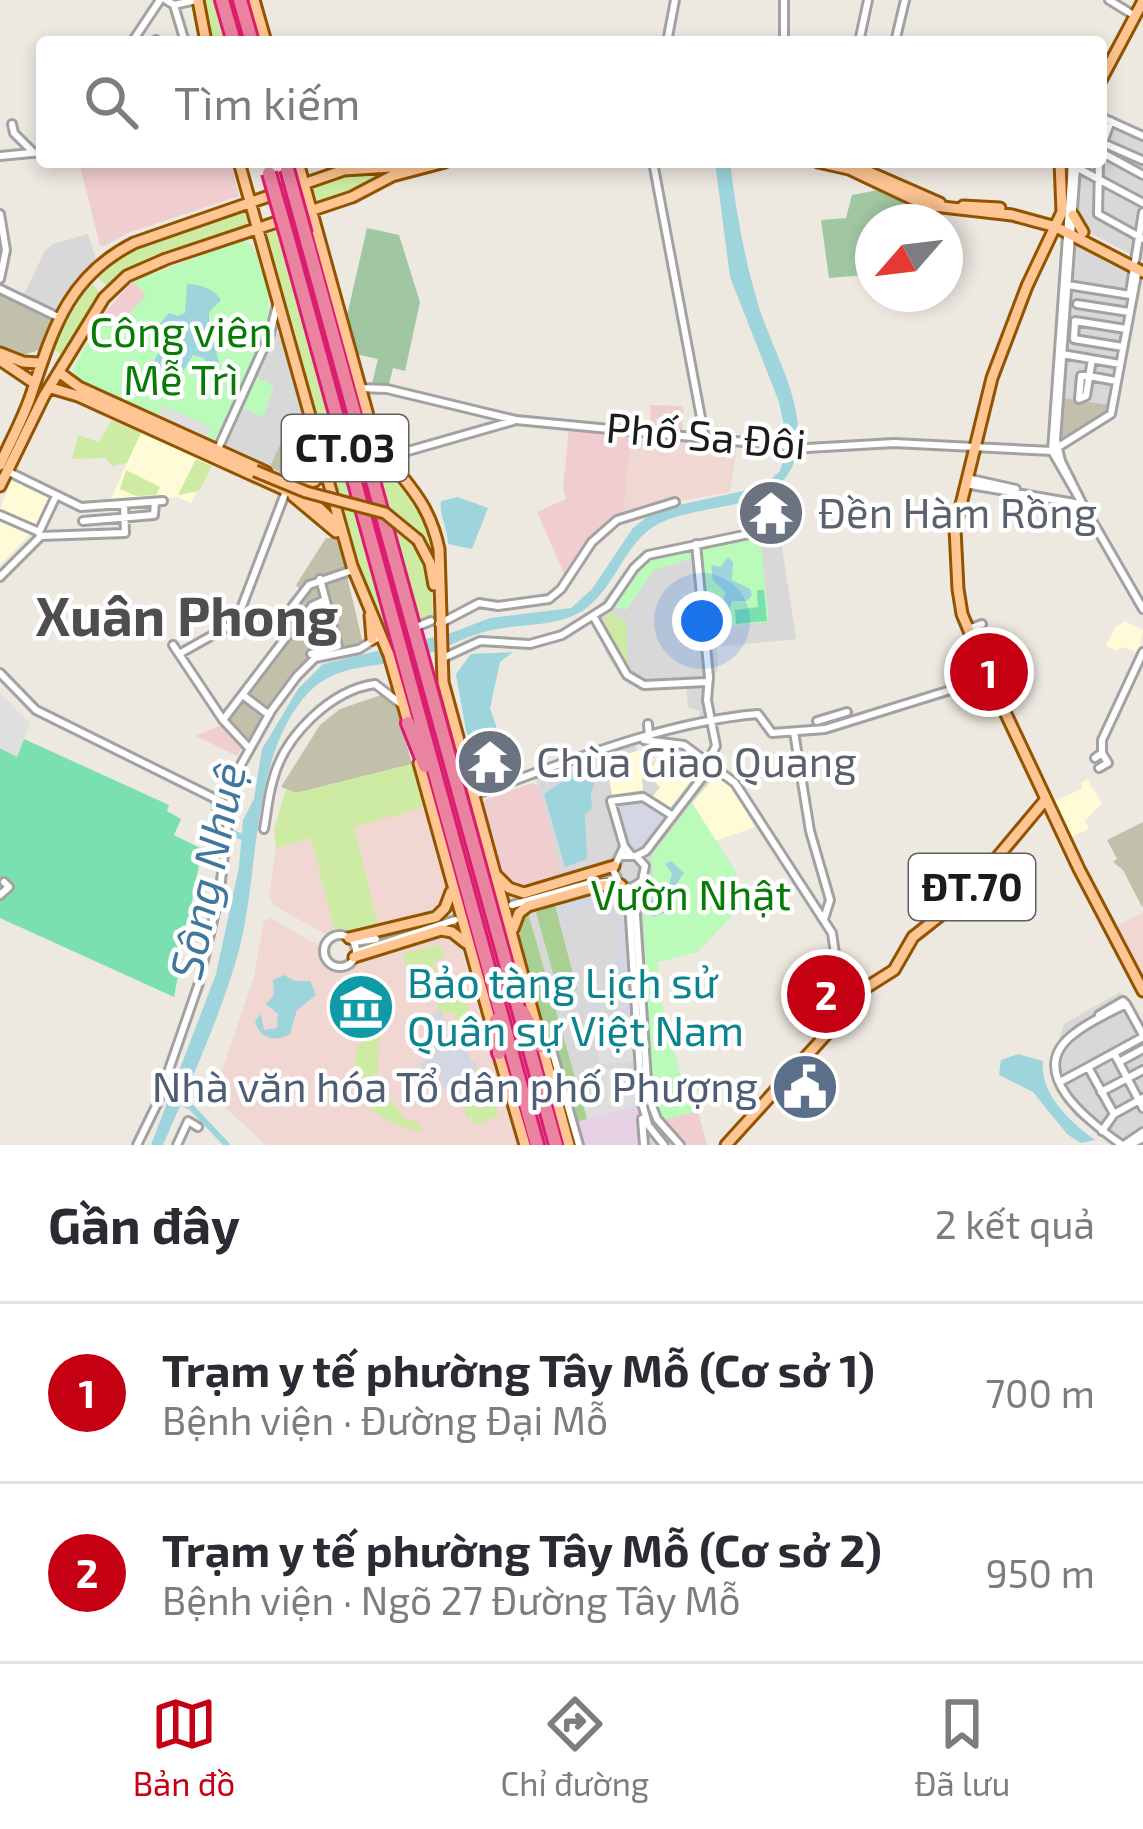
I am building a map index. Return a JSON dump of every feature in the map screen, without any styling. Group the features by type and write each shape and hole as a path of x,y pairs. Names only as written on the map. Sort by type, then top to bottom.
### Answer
{"highway":[{"path":"222,0 232,36"},
{"path":"240,0 250,36"},
{"name":"CT.03","path":"268,168 400,662 467,892 477,949 537,1145"},
{"name":"CT.03","path":"294,168 417,643 436,658 487,897 556,1145"},
{"path":"447,719 487,897"},
{"path":"408,723 467,892"},
{"path":"495,925 518,1000 522,1056"},
{"path":"477,949 522,1056"}],"main road":[{"path":"197,0 205,36"},
{"path":"254,0 264,36"},
{"path":"1107,70 1140,12"},
{"path":"240,168 353,570 370,612 393,635 403,705 452,886 477,949"},
{"path":"295,168 313,211 311,230 372,430 422,500 434,528 439,549 436,658 447,719 461,753"},
{"path":"299,168 320,178"},
{"path":"16,442 39,363 60,318 87,278 112,255 134,243 344,170 395,168"},
{"path":"0,486 16,442 106,295 136,271 422,168"},
{"path":"845,168 926,202 1012,215 1069,231 1138,266"},
{"path":"869,168 926,202"},
{"name":"ĐT.70","path":"726,1145 841,1018 856,994 891,971 913,937 965,896 1046,799 968,634 954,542 998,361 1027,286 1069,231 1059,168"},
{"path":"236,207 246,190"},
{"path":"311,230 326,206"},
{"path":"244,233 260,241"},
{"path":"87,278 106,295"},
{"path":"0,357 34,383"},
{"path":"13,363 39,363"},
{"path":"60,373 77,391"},
{"path":"51,388 77,391 291,488 322,494 322,500 314,503 343,537"},
{"path":"157,428 291,488 343,537"},
{"path":"291,488 321,454"},
{"path":"241,462 306,492 385,513 403,524 418,540 433,576 437,625"},
{"path":"436,658 512,935 525,1145"},
{"path":"1046,799 1143,992"},
{"path":"495,872 509,888 524,892 616,864"},
{"path":"512,935 518,915 528,906 598,886 625,885"},
{"path":"351,940 436,916 447,905 452,886"},
{"path":"355,954 440,930 456,934 477,949"},
{"path":"522,1056 569,1145"}],"street":[{"path":"137,36 166,2 197,0"},
{"path":"668,36 675,0"},
{"path":"784,0 784,36"},
{"path":"860,36 868,0"},
{"path":"896,36 905,0"},
{"path":"1109,0 1140,12"},
{"path":"166,2 182,36"},
{"path":"1107,119 1143,136"},
{"path":"1107,133 1111,121"},
{"path":"12,124 14,133 36,151"},
{"path":"1107,149 1142,159 1139,174 1107,152"},
{"path":"0,156 36,153"},
{"path":"654,168 705,439"},
{"path":"1077,168 1054,451 1143,609"},
{"path":"1079,168 1143,202"},
{"path":"1098,168 1098,214 1142,237"},
{"path":"1054,451 1108,418 1138,266 1143,212"},
{"path":"0,214 6,250 0,279"},
{"path":"1054,451 1069,231"},
{"path":"1129,312 1138,266"},
{"path":"1067,285 1130,295"},
{"path":"0,289 60,318"},
{"path":"217,451 271,334 278,302"},
{"path":"1077,304 1129,312"},
{"path":"1123,347 1074,339 1072,330 1075,321 1126,329"},
{"path":"271,334 277,330 287,333"},
{"path":"1062,355 1120,364"},
{"path":"1092,359 1089,376 1116,381"},
{"path":"1114,401 1120,364"},
{"name":"Phố Sa Đôi","path":"360,388 372,386 501,420 705,439 783,446 893,443 1054,451"},
{"path":"384,452 401,453 501,420"},
{"path":"395,466 401,453"},
{"path":"6,463 81,507 159,501 154,515 83,521"},
{"path":"966,481 1082,504"},
{"path":"179,654 236,622 291,488"},
{"path":"0,577 42,535 56,496"},
{"path":"313,656 359,649 437,625 479,603 498,606 546,600 559,592 592,542 616,520 675,502"},
{"path":"0,514 42,535 125,533 124,504"},
{"path":"81,507 84,535"},
{"path":"436,658 480,641 530,644 574,632 608,606 644,557 763,531"},
{"path":"646,851 512,903 587,884 625,885 645,876 646,851 710,764 716,746 696,544"},
{"path":"276,628 305,588 353,570"},
{"path":"137,1145 157,1104 200,983 233,779 290,683 313,656 338,646 320,579"},
{"path":"299,623 312,606 325,600"},
{"path":"286,614 316,634 334,632"},
{"path":"593,618 635,682 708,680"},
{"path":"968,634 982,624"},
{"path":"968,634 988,640"},
{"path":"223,721 287,636"},
{"path":"173,645 223,721 249,748"},
{"path":"1099,769 1108,763 1098,755 1102,740 1143,652"},
{"path":"0,673 36,710 230,806"},
{"path":"473,795 712,720 758,714 772,733 825,729 989,678"},
{"path":"264,829 273,776 314,717 344,692 375,684 412,683 403,705"},
{"path":"244,696 269,715"},
{"path":"818,721 847,712"},
{"path":"645,738 648,724"},
{"path":"794,732 806,812 830,900 824,919"},
{"path":"645,738 684,745 735,783 832,933 838,974 826,991 841,1018"},
{"path":"644,863 624,846 611,801 644,797 673,816"},
{"path":"624,846 616,864 625,885 635,946 647,1089 644,1145"},
{"path":"0,885 5,882 9,887 0,895"},
{"path":"625,885 635,946 647,1113 672,1145"},
{"path":"598,886 629,903"},
{"path":"455,919 355,954 343,966 332,964 325,947 330,938 340,935 351,940 455,919"},
{"path":"351,940 355,954"},
{"path":"806,964 812,976"},
{"path":"1117,1057 1143,1036 1123,1001 1066,1041 1056,1060 1059,1082 1081,1116 1102,1131 1126,1145 1143,1135"},
{"path":"1059,1082 1088,1066 1143,1049"},
{"path":"522,1056 552,1050 579,1145"},
{"path":"1102,1131 1114,1114 1142,1102 1117,1057"},
{"path":"1088,1066 1114,1114"},
{"path":"1102,1094 1143,1072"},
{"path":"647,1089 672,1145"},
{"path":"177,1145 188,1121 198,1127"}],"shaded area":[{"path":"1107,122 1143,138 1143,261 1081,228 1074,215 1078,168 1107,168"},
{"path":"81,168 232,168 239,196 100,245"},
{"path":"88,234 96,259 60,308 54,311 23,296 45,251"},
{"path":"1082,243 1131,270 1108,414 1059,440 1074,246"},
{"path":"133,281 147,295 121,325 105,312"},
{"path":"0,295 51,316 53,325 39,350 20,356 0,347"},
{"path":"272,335 284,335 317,454 289,479 224,447"},
{"path":"1063,398 1109,405 1108,414 1065,442 1059,440"},
{"path":"650,405 683,406 682,433 651,431"},
{"path":"163,406 211,427 206,439 158,418"},
{"path":"569,428 631,434 624,511 584,547 566,578 537,512 566,499"},
{"path":"309,430 314,455 290,477 270,467 285,433"},
{"path":"141,431 213,464 191,503 177,497 109,503"},
{"path":"631,434 737,446 730,492 624,511"},
{"path":"16,478 53,498 34,527 0,509"},
{"path":"0,518 32,532 0,565"},
{"path":"779,527 796,639 717,647 718,668 708,686 714,718 700,722 699,711 688,707 686,685 641,688 623,679 590,616 643,551"},
{"path":"326,538 338,538 363,644 311,661 290,680 247,744 224,719 277,648 276,626 301,590 296,585"},
{"path":"1125,621 1143,630 1139,653 1106,646 1115,627"},
{"path":"0,693 30,724 17,757 0,748"},
{"path":"387,693 395,703 412,764 296,793 281,787 320,725 340,709"},
{"path":"224,724 244,745 237,756 196,736"},
{"path":"636,743 637,757 654,763 662,753 670,759 674,747 683,747 720,776 711,781 715,841 736,872 732,916 697,952 657,962 663,1008 686,1097 694,1097 707,1145 579,1145 503,878 561,872 535,775"},
{"name":"Chùa Giao Quang","path":"498,747 510,762 499,778 470,763 478,754"},
{"path":"640,750 643,790 612,795 606,760"},
{"path":"662,753 682,756 699,771 669,809 652,797 660,787 650,769"},
{"path":"720,776 755,827 715,841 692,803"},
{"path":"1087,779 1102,803 1085,821 1089,829 1070,837 1052,802 1082,789"},
{"path":"533,783 538,786 561,872 519,887 503,878 483,805 486,799"},
{"path":"642,797 669,816 642,850 628,850 614,803"},
{"path":"424,807 447,892 438,910 378,926 354,826"},
{"path":"1143,822 1142,907 1123,870 1113,862 1117,859 1107,840"},
{"path":"311,838 334,929 325,934 273,905 269,896 276,848"},
{"path":"579,894 609,906 628,927 631,1013 590,1014 583,986 594,1013 623,1011 624,991 618,978 611,913 591,906 567,912 570,927 566,927 559,903"},
{"path":"1143,913 1143,974 1140,975 1117,925"},
{"name":"Bảo tàng Lịch sử Quân sự Việt Nam","path":"270,918 318,945 324,965 334,972 351,969 370,955 446,935 460,944 517,1145 266,1145 217,1100 215,1091 254,977 264,921"},
{"path":"1120,992 1143,1033 1143,1145 1115,1145 1075,1116 1056,1087 1051,1066 1064,1024"},
{"path":"439,1009 447,1024 468,1035 470,1042 466,1045 477,1068 465,1088 466,1105 452,1101 433,1068 421,1070 419,1063 430,1058 429,1018"},
{"path":"630,1019 634,1062 600,1064 591,1021"},
{"path":"635,1067 638,1105 587,1119 578,1085 601,1069"},
{"path":"638,1105 639,1145 582,1145 575,1122"},
{"path":"697,1111 707,1145 688,1145 664,1120"}],"green space":[{"path":"202,0 219,0 229,36 210,36"},
{"path":"394,172 362,190 319,203 312,189 353,173"},
{"path":"878,190 904,203 855,204 855,276 829,278 821,220 846,218 852,195"},
{"path":"249,212 249,226 144,262 108,286 97,277 133,248"},
{"path":"308,219 369,433 419,498 437,553 437,614 426,552 409,528 382,509 304,220"},
{"path":"284,228 392,630 386,632 368,600 349,543 262,235"},
{"path":"367,228 399,235 420,302 405,371 393,368 388,388 372,384 378,359 355,354 346,320"},
{"path":"299,230 407,625 400,629 291,233"},
{"name":"Công viên Mễ Trì","path":"245,240 257,255 265,279 268,325 216,438 210,441 79,382 73,369 105,312 121,324 146,295 133,281"},
{"path":"93,284 102,297 64,357 52,347"},
{"path":"256,377 274,386 263,417 242,407"},
{"path":"112,420 141,433 127,463 112,466 106,458 72,459 78,435 99,442"},
{"path":"196,459 212,466 199,491 178,495"},
{"path":"126,470 160,487 156,495 136,496 120,489"},
{"path":"384,515 408,534 427,570 433,614 416,622"},
{"path":"760,537 769,622 709,628 701,551 704,546"},
{"path":"687,550 692,553 690,559 654,570 626,610 615,607 646,561"},
{"path":"757,590 764,590 767,621 736,624 735,610 758,607"},
{"path":"611,612 626,622 628,669 601,623"},
{"path":"24,739 169,805 167,811 181,819 174,835 202,849 174,997 0,918 0,748 17,756"},
{"path":"412,764 424,807 354,827 378,926 358,931 334,929 311,838 276,848 274,830 286,789 296,793"},
{"name":"Vườn Nhật","path":"692,803 736,872 732,916 697,952 657,962 663,1008 686,1097 694,1097 697,1111 663,1120 652,1088 642,893 653,876 651,856"},
{"path":"555,905 577,990 559,995 536,912"},
{"path":"528,913 587,1119 575,1122 553,1048 545,1046 530,996 520,937"},
{"path":"441,947 444,958 433,963 439,976 444,968 451,986 461,983 473,1025 468,1035 447,1024 457,1021 454,1012 435,1012 438,1006 431,996 420,1001 413,994 403,954"},
{"path":"387,1009 390,1015 377,1030 382,1033 378,1074 357,1081 355,1061 361,1042"},
{"path":"477,1068 486,1074 498,1116 474,1126 473,1117 466,1119 465,1098 474,1097 469,1086 478,1089 477,1084 469,1084"},
{"path":"379,1078 401,1117 420,1123 421,1131 391,1122 366,1103 358,1085"}],"water":[{"path":"716,168 731,168 753,286 795,408 798,443 781,483 746,501 662,522 637,542 601,594 568,618 486,631 422,656 333,675 310,691 291,716 267,779 246,919 224,999 163,1145 151,1145 216,974 239,867 243,820 254,799 262,749 298,689 323,664 451,633 490,618 571,608 592,589 633,528 656,510 743,491 780,471 785,431 779,402 730,277"},
{"path":"187,284 218,296 221,300 209,312 209,322 218,327 233,325 234,330 214,341 219,363 211,368 193,355 181,375 164,370 154,360 163,347 156,328 169,313 185,313"},
{"path":"458,497 488,508 472,549 448,544 441,501"},
{"path":"728,557 733,562 732,580 752,595 747,601 732,601 728,615 722,618 717,611 726,593 713,580 711,565 721,567"},
{"path":"513,652 500,662 490,708 500,738 474,749 456,674 471,654"},
{"path":"582,768 594,768 597,774 592,808 585,814 587,859 565,867 544,794"},
{"path":"671,861 684,873 675,886 676,897 665,913 652,917 649,902 668,887 672,874 665,864"},
{"path":"284,975 310,981 316,995 297,1010 290,1034 273,1038 264,1035 255,1021 261,1014 264,1030 277,1028 278,1014 266,1004 274,995 273,980"},
{"path":"1018,1054 1043,1061 1051,1095 1095,1140 1081,1143 1067,1134 1033,1092 999,1075 1001,1060"}],"waterway":[{"name":"Sông Nhuệ","path":"213,800 221,825 245,838"},
{"path":"177,1100 192,1108 227,1145"}],"place":[{"name":"Đền Hàm Rồng","path":"771,513"},
{"name":"Trạm y tế phường Tây Mỗ (Cơ sở 1)","path":"989,672"},
{"name":"Chùa Giao Quang","path":"490,762"},
{"name":"Trạm y tế phường Tây Mỗ (Cơ sở 2)","path":"826,994"},
{"name":"Bảo tàng Lịch sử Quân sự Việt Nam","path":"361,1007"},
{"name":"Nhà văn hóa Tổ dân phố Phượng","path":"805,1087"}],"district":[{"name":"Xuân Phong","path":"187,617"}]}
